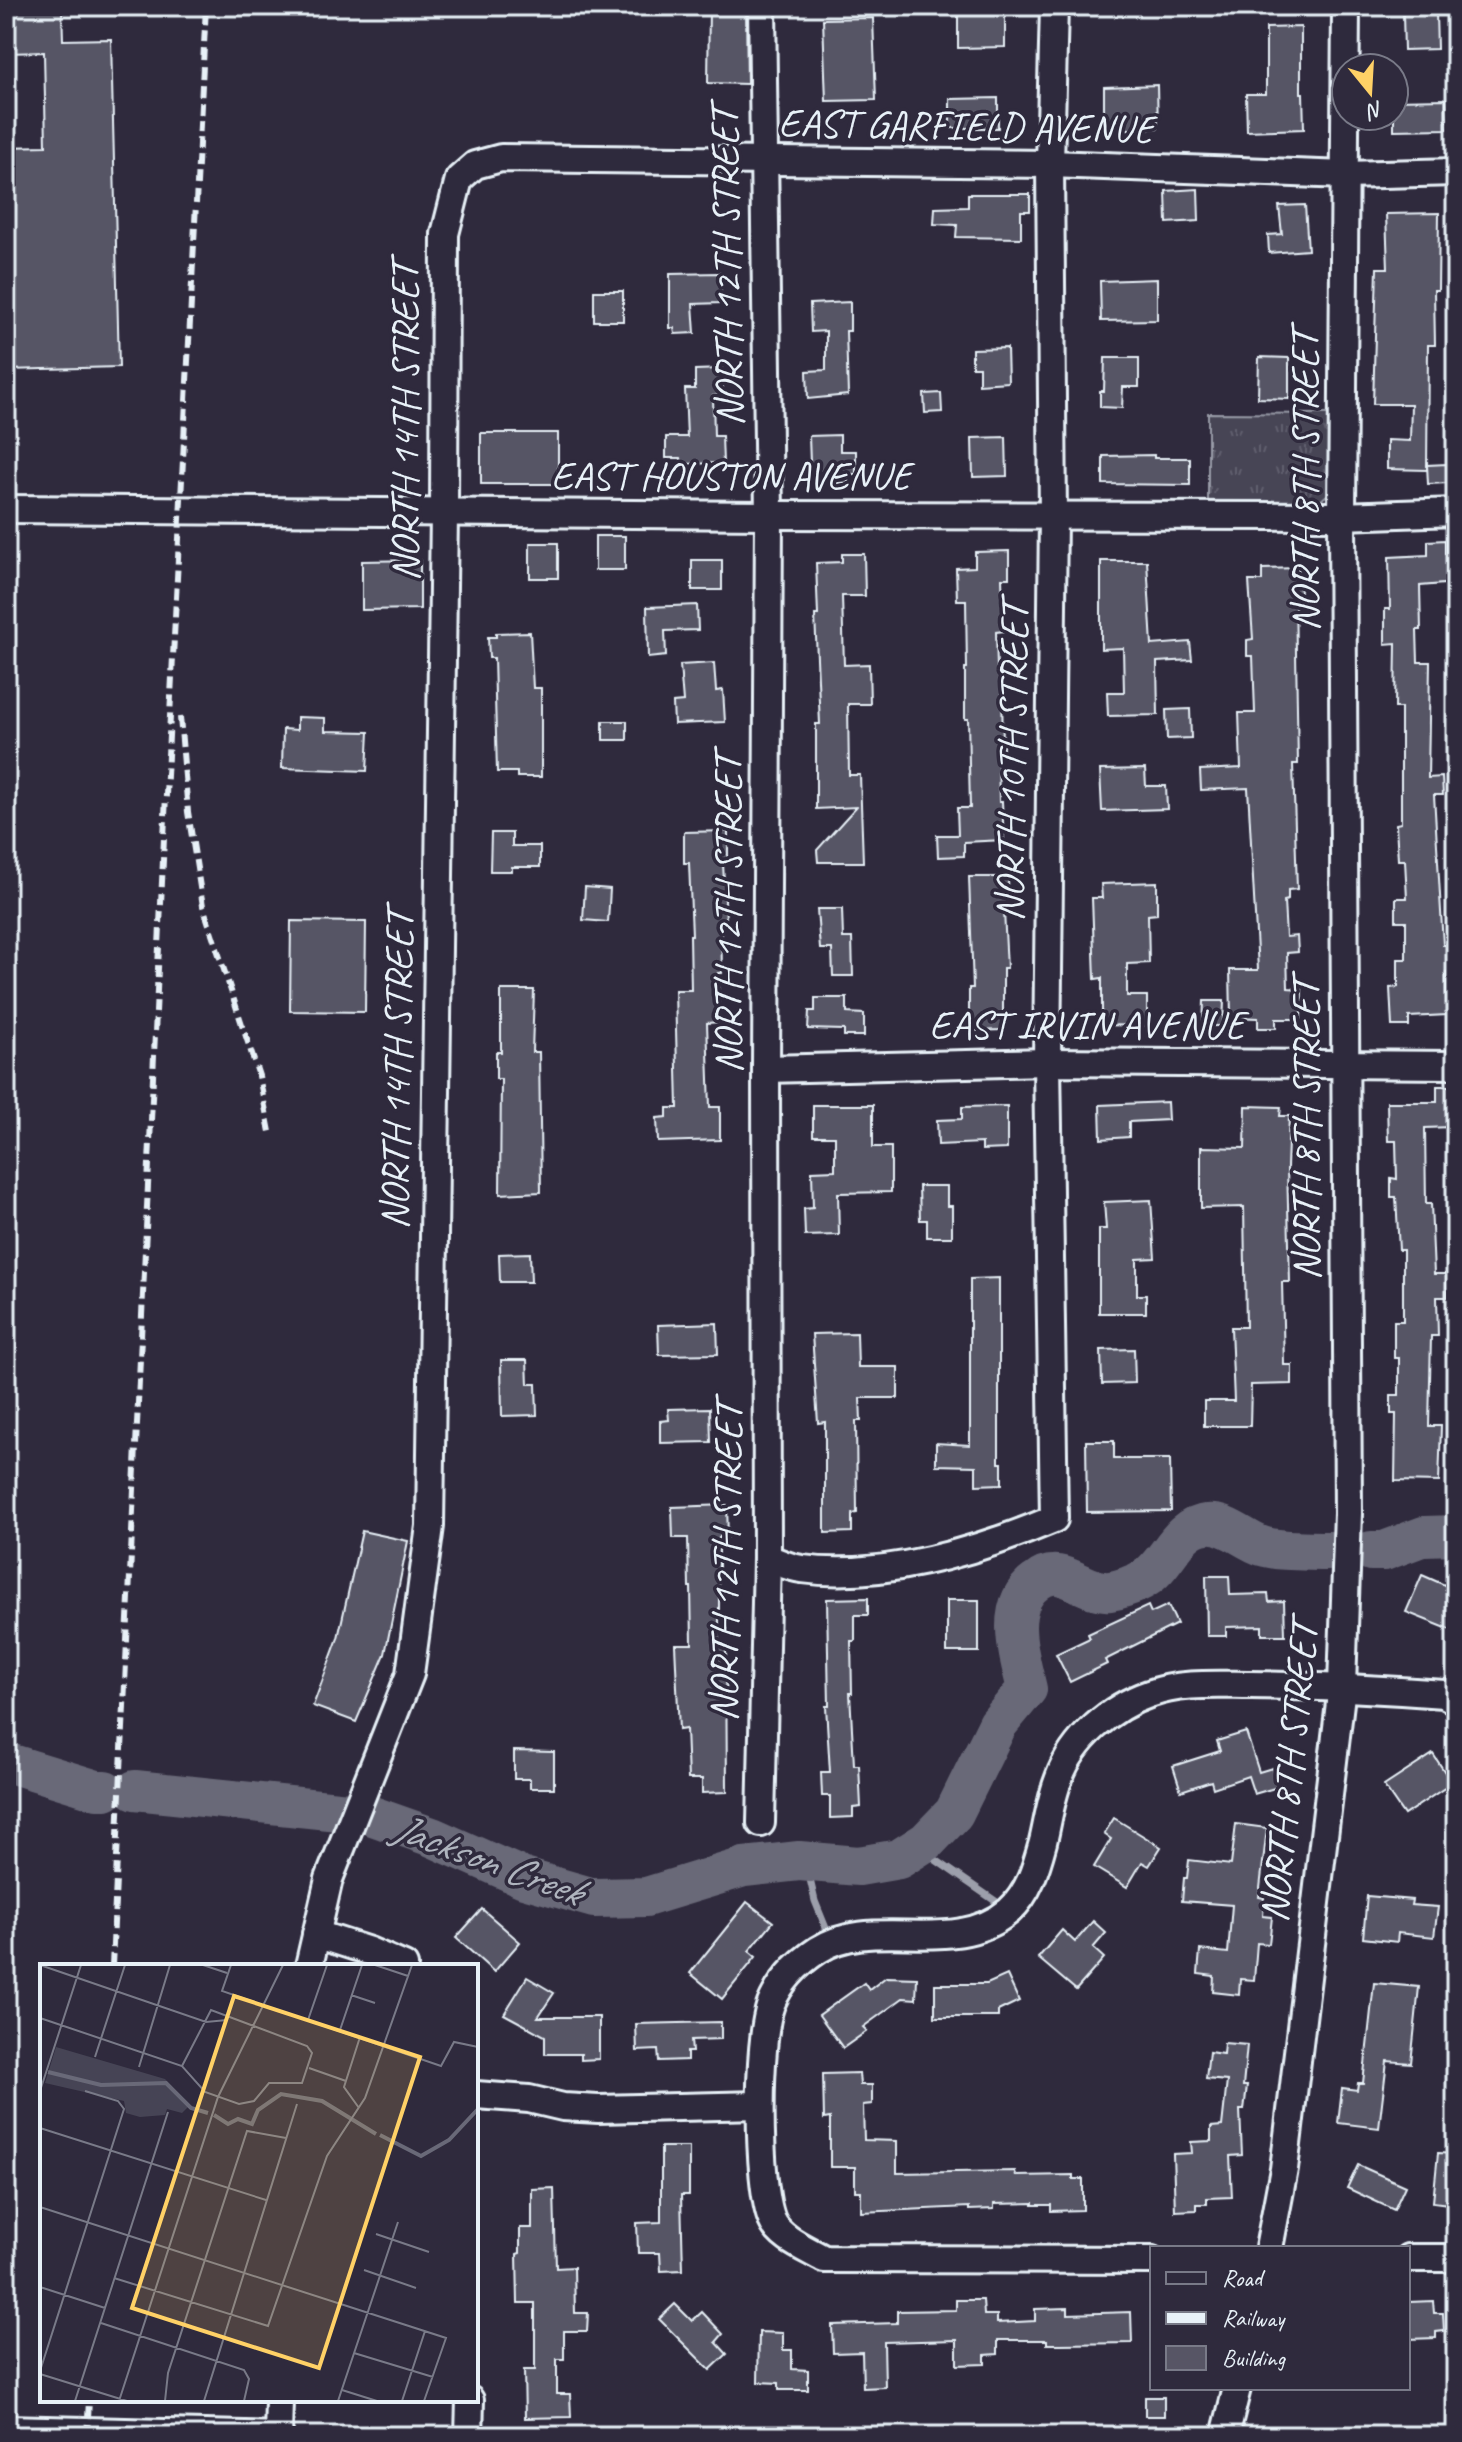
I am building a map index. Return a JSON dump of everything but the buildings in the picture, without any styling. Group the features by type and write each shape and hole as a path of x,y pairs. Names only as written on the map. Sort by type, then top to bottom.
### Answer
{"street":[{"name":"NORTH 12TH STREET","path":"761,1823 767,1558 769,515 762,6"},
{"name":"NORTH 10TH STREET","path":"767,1558 799,1569 858,1571 924,1561 1020,1533 1054,1519 1047,1062 1053,516 1050,164 1054,6"},
{"name":"NORTH 8TH STREET","path":"1269,2246 1284,2169 1342,1686 1348,1513 1342,516 1346,6"},
{"name":"EAST GARFIELD AVENUE","path":"475,165 501,158 1050,164 1346,175 1456,172"},
{"name":"NORTH 14TH STREET","path":"309,1964 329,1879 410,1674 430,1526 445,234 459,179 475,165"},
{"name":"EAST HOUSTON AVENUE","path":"6,509 1053,516 1342,516 1456,512"},
{"name":"EAST IRVIN AVENUE","path":"766,1069 1047,1062 1456,1065"},
{"path":"1150,2260 824,2259 789,2239 773,2222 766,2195 760,2105 764,2040 770,2007 781,1985 798,1965 819,1949 844,1939 961,1934 988,1925 1009,1910 1027,1891 1037,1866 1059,1777 1078,1743 1120,1707 1149,1694 1201,1685 1342,1686 1444,1694 1456,1701"},
{"path":"316,1934 399,1964"},
{"path":"478,2095 598,2109 760,2105"},
{"path":"1410,2258 1454,2257"},
{"path":"1225,2436 1236,2390"},
{"path":"6,2429 279,2436 279,2402"},
{"path":"469,2436 470,2402"}],"green space":[{"path":"1208,413 1330,414 1329,493 1318,503 1208,503"}],"waterway":[{"name":"Jackson Creek","path":"135,1790 367,1814 432,1837 524,1878 594,1898 646,1897 744,1867 799,1861 859,1866 899,1859 927,1841 954,1813 998,1724 1027,1689 1018,1647 1017,1617 1026,1592 1038,1580 1058,1575 1103,1591 1127,1586 1152,1573 1187,1532 1206,1524 1221,1525 1269,1548 1329,1551"},
{"name":"Jackson Creek","path":"1371,1551 1384,1551 1424,1536 1456,1535"},
{"name":"Jackson Creek","path":"6,1762 105,1790"},
{"path":"917,1847 1004,1907"},
{"path":"806,1862 815,1901 830,1938"}],"railway":[{"path":"112,1964 206,6"},
{"path":"180,717 188,812 203,906 259,1076 270,1132"},
{"path":"87,2436 89,2402"}]}
